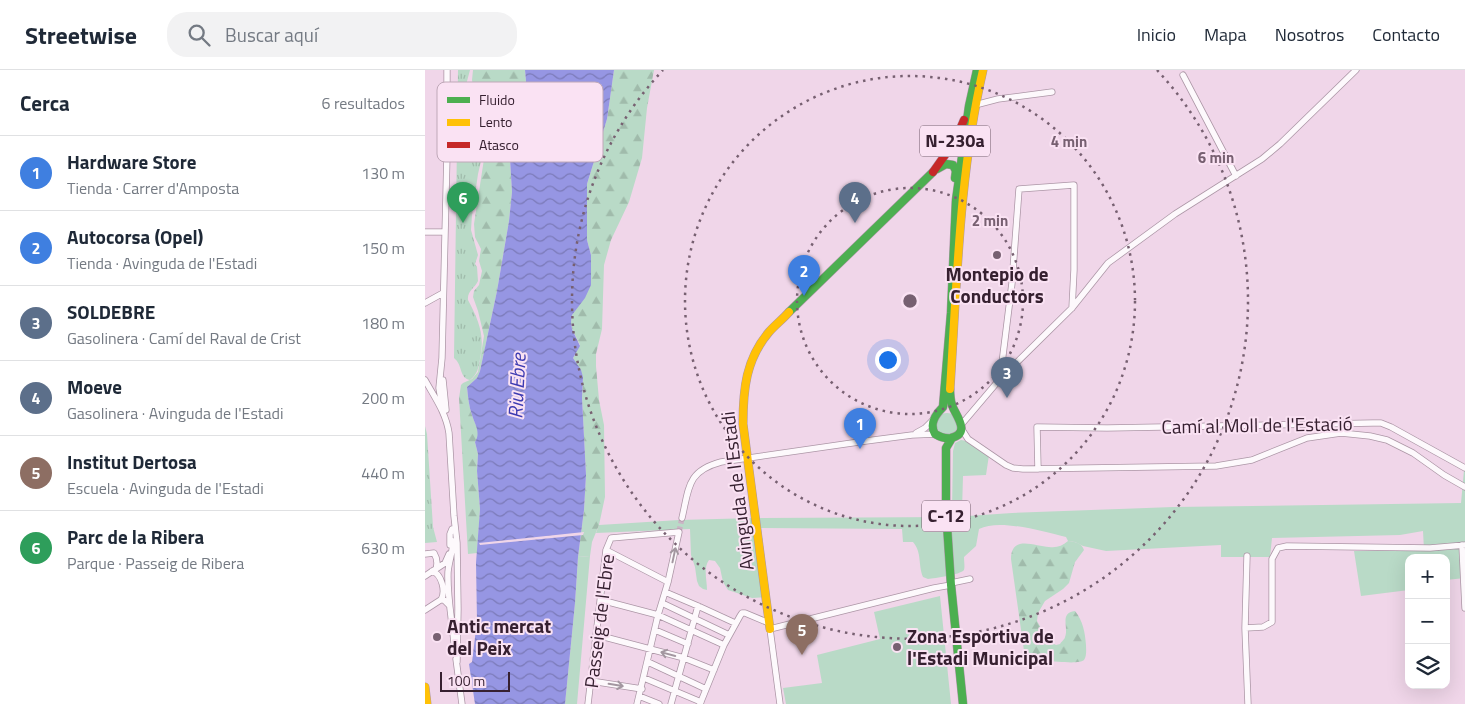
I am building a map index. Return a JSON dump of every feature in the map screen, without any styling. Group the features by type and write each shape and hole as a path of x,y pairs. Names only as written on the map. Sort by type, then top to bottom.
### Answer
{"main road":[{"path":"977,70 956,200 951,313 943,407 933,420 933,428 946,448 957,435 961,426 960,418 950,401 950,394 963,194 972,105 983,70"},
{"name":"N-230a","path":"933,172 955,141 972,105"},
{"name":"N-230a","path":"933,172 946,164 955,168 956,200"},
{"name":"Avinguda de l'Estadi","path":"770,626 743,424 742,395 747,371 756,350 769,332 933,172"},
{"path":"939,412 945,410 956,413"},
{"path":"937,435 948,439 953,438"},
{"name":"C-12","path":"946,448 946,510 963,704"},
{"path":"425,687 427,704"}],"street":[{"path":"1356,70 1263,159 1175,214 1108,263 1071,308 1000,379 961,426 968,439 1013,468 1038,469 1216,466 1252,460 1307,438 1341,433 1370,436 1387,440 1413,453 1465,487"},
{"path":"1183,75 1236,176"},
{"path":"972,105 998,99 1052,92"},
{"path":"443,410 439,387 442,358 447,162"},
{"path":"1000,379 1012,283 1019,188 1074,184 1074,270 1071,308"},
{"path":"425,232 445,232"},
{"path":"425,303 443,293"},
{"path":"442,358 456,528 458,587 457,662"},
{"path":"425,380 447,420"},
{"path":"430,390 439,387"},
{"path":"956,413 962,414 974,408"},
{"path":"912,435 925,428 933,420"},
{"name":"Camí al Moll de l'Estació","path":"1038,469 1037,427 1107,428 1381,424 1391,427 1465,468"},
{"path":"682,518 690,484 701,470 715,463 865,440 912,435 937,435"},
{"path":"953,438 968,439"},
{"path":"425,576 445,563 447,559 450,551 450,534 454,516"},
{"path":"452,528 453,544 448,569 448,595 462,704"},
{"name":"Passeig de l'Ebre","path":"588,704 606,550 611,538 679,532 668,582"},
{"path":"1245,628 1263,627 1272,622 1272,559 1278,548 1287,546 1430,548 1463,545 1465,608"},
{"path":"606,550 668,582 658,615 637,704"},
{"path":"425,554 434,553 438,564 434,570"},
{"path":"1247,556 1245,628 1247,704"},
{"path":"434,570 448,569 457,573"},
{"path":"434,570 439,575 443,592 441,600"},
{"path":"644,678 701,703 729,634 742,614 745,613 770,626 970,579"},
{"path":"425,610 458,587"},
{"path":"665,592 735,623"},
{"path":"441,600 449,604"},
{"path":"601,600 658,615 724,645"},
{"path":"662,603 729,634"},
{"path":"671,704 694,618 699,606"},
{"name":"Avinguda de l'Estadi","path":"770,626 779,704"},
{"path":"655,630 688,644"},
{"path":"597,635 684,658 714,670"},
{"path":"648,662 706,689"},
{"path":"591,681 641,689"},
{"path":"639,696 659,704"}],"green space":[{"path":"458,70 470,70 467,82 458,82"},
{"path":"473,70 525,70 526,81 472,82"},
{"path":"614,70 654,70 647,108 642,158 629,202 611,240 604,265 602,329 596,354 596,366 599,400 604,425 605,497 599,525 592,542 590,556 578,557 586,475 582,398 583,377 573,358 580,345 572,329 571,322 572,315 591,285 591,255 587,240 587,184 594,162 603,162 603,132 607,119"},
{"path":"457,162 481,162 471,230 478,255 475,264 478,281 470,292 468,300 480,328 482,343 479,365 470,380 464,377 459,364 454,358"},
{"path":"484,162 510,162 512,192 497,291 480,371 477,378 467,387 470,409 478,432 475,442 478,454 477,471 480,509 477,553 468,554 459,398 461,385 472,379 478,372 484,336 473,297 474,291 479,285 482,271 479,261 481,249 475,237 474,224"},
{"path":"947,413 955,416 958,424 955,432 947,435 939,432 936,424 939,416"},
{"path":"425,426 433,527 437,542 425,543"},
{"path":"961,440 967,441 989,455 986,475 963,476 962,511 952,511 953,451 955,443"},
{"path":"1464,470 1465,578 1450,580 1450,554 1405,554 1405,590 1361,596 1354,551 1424,550 1423,531 1400,535 1272,538 1270,557 1221,557 1221,545 1106,551 1068,541 1066,537 1022,527 998,525 979,529 976,546 964,557 964,570 962,572 928,579 923,577 916,546 913,542 903,542 902,529 761,528 769,597 752,598 728,590 723,582 720,568 715,561 709,560 707,563 707,590 699,586 691,555 690,529 596,533 599,525 679,520 953,517 1173,507 1461,503"},
{"path":"1068,541 1079,544 1084,550 1075,562 1069,583 1045,601 1038,613 1037,621 1048,641 1056,645 1060,644 1066,633 1067,614 1075,611 1084,631 1085,658 1080,662 1056,662 1025,658 1011,559 1012,551 1020,544 1055,547"},
{"path":"590,556 577,704 565,704 578,557"},
{"name":"Zona Esportiva de l'Estadi Municipal","path":"940,596 951,704 786,704 783,688 822,683 817,655 880,639 874,612"}],"water":[{"path":"525,70 614,70 607,119 603,132 603,82 526,81"},
{"name":"Riu Ebre","path":"510,162 594,162 587,184 587,240 591,255 591,285 585,298 572,315 571,322 572,329 580,346 573,358 583,377 582,398 586,475 565,704 475,704 469,664 472,662 477,621 476,563 480,509 477,471 478,454 475,442 477,428 470,409 467,387 477,378 480,371 497,291 512,192"}],"pier":[{"path":"584,532 583,535 480,545 479,543"}],"tunnel":[{"path":"679,532 682,518"}],"traffic: fast":[{"path":"950,389 951,403 961,423 961,428 957,436 947,438 935,434 933,423 935,416 943,407 951,313 956,200 969,106 977,70"},
{"path":"937,169 946,164 953,165 956,171 955,178"},
{"path":"789,312 933,172"},
{"path":"952,438 946,448 946,510 951,585 963,704"}],"traffic: slow":[{"path":"950,389 964,188 975,109 983,70"},
{"path":"770,629 743,424 744,399 747,375 755,353 769,332 789,312"},
{"path":"425,687 427,704"}],"traffic: jam":[{"path":"933,172 955,141 964,120"}],"place":[{"name":"Parc de la Ribera","path":"463,223"},
{"name":"Moeve","path":"855,223"},
{"name":"Montepio de Conductors","path":"997,255"},
{"name":"Autocorsa (Opel)","path":"804,296"},
{"name":"SOLDEBRE","path":"1007,398"},
{"name":"Hardware Store","path":"860,449"},
{"name":"Antic mercat del Peix","path":"437,637"},
{"name":"Zona Esportiva de l'Estadi Municipal","path":"897,647"},
{"name":"Institut Dertosa","path":"802,655"}]}
